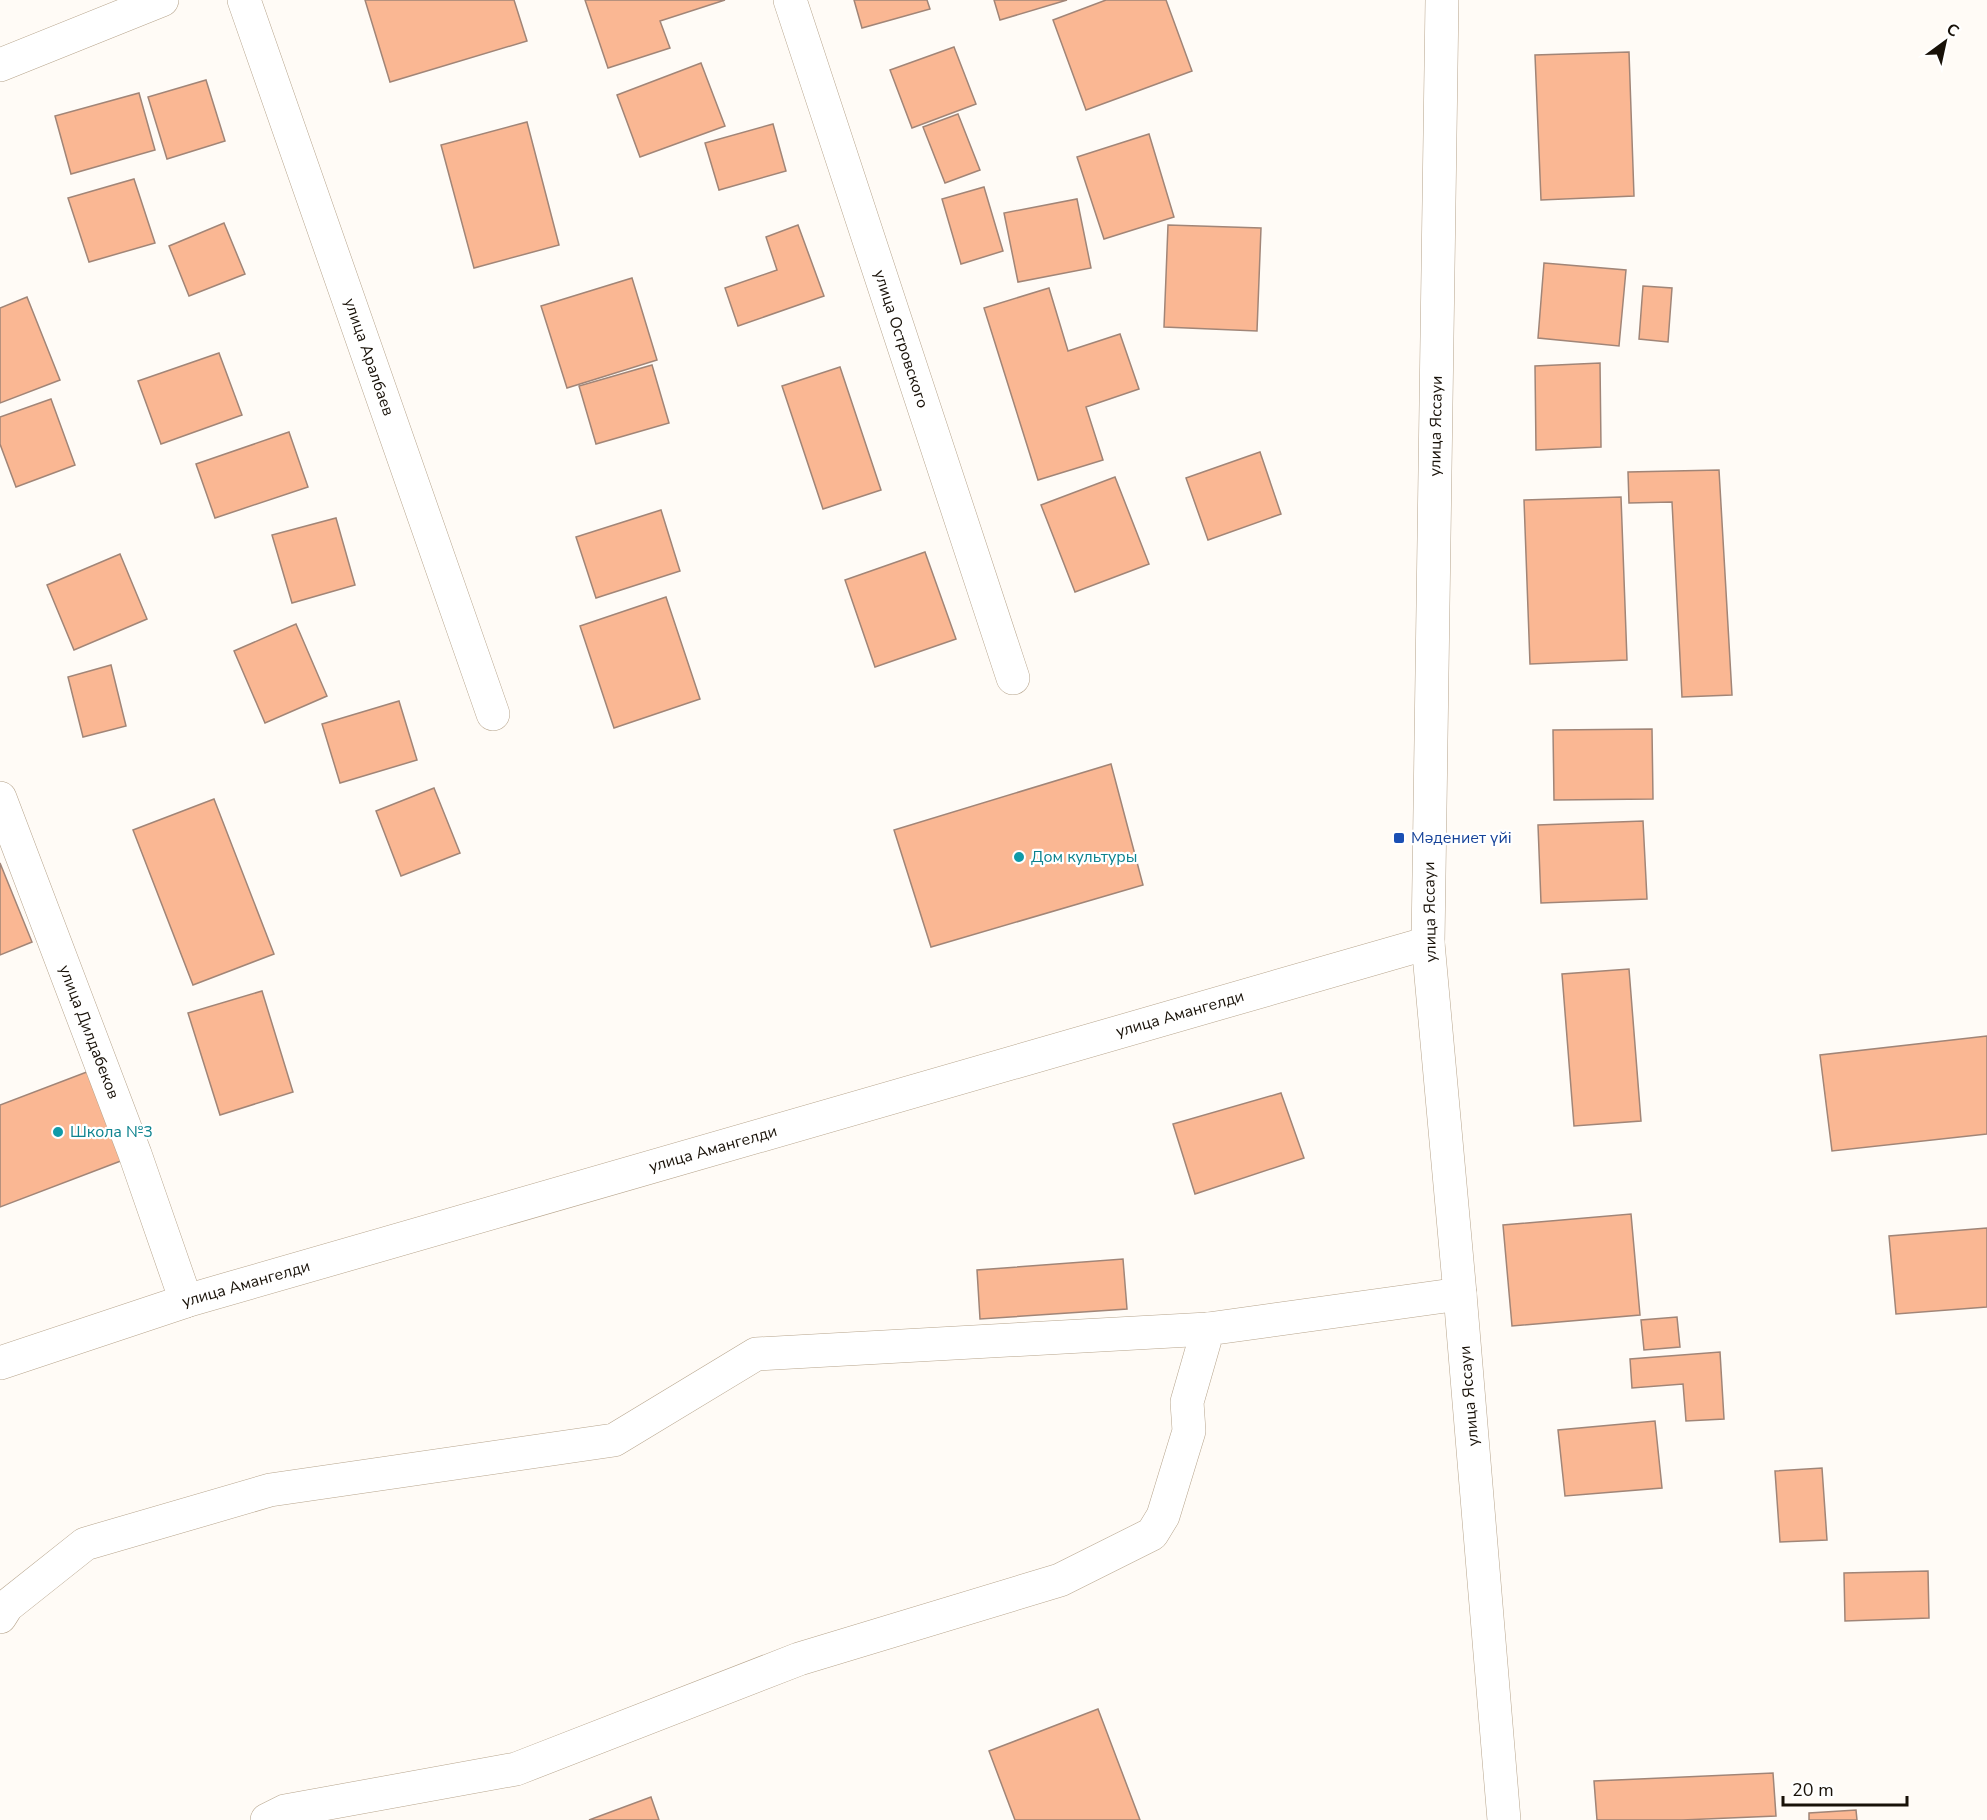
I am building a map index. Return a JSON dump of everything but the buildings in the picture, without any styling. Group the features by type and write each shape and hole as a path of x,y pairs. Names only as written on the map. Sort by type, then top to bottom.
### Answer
{"street":[{"path":"0,65 162,0"},
{"name":"улица Аралбаев","path":"244,0 493,714"},
{"name":"улица Островского","path":"790,0 1013,678"},
{"name":"улица Яссауи","path":"1442,0 1428,943 1504,1820"},
{"name":"улица Дилдабеков","path":"0,798 135,1154 186,1301"},
{"name":"улица Амангелди","path":"0,1363 186,1301 1428,943"},
{"path":"0,1617 7,1606 85,1544 270,1490 614,1440 756,1354 1208,1329 1460,1294"},
{"path":"267,1820 285,1811 516,1769 799,1659 1060,1580 1152,1534 1163,1516 1189,1431 1186,1402 1208,1329"}],"place":[{"name":"Мәдениет үйі","path":"1399,838"},
{"name":"Дом культуры","path":"1019,857"},
{"name":"Школа №3","path":"58,1132"}]}
